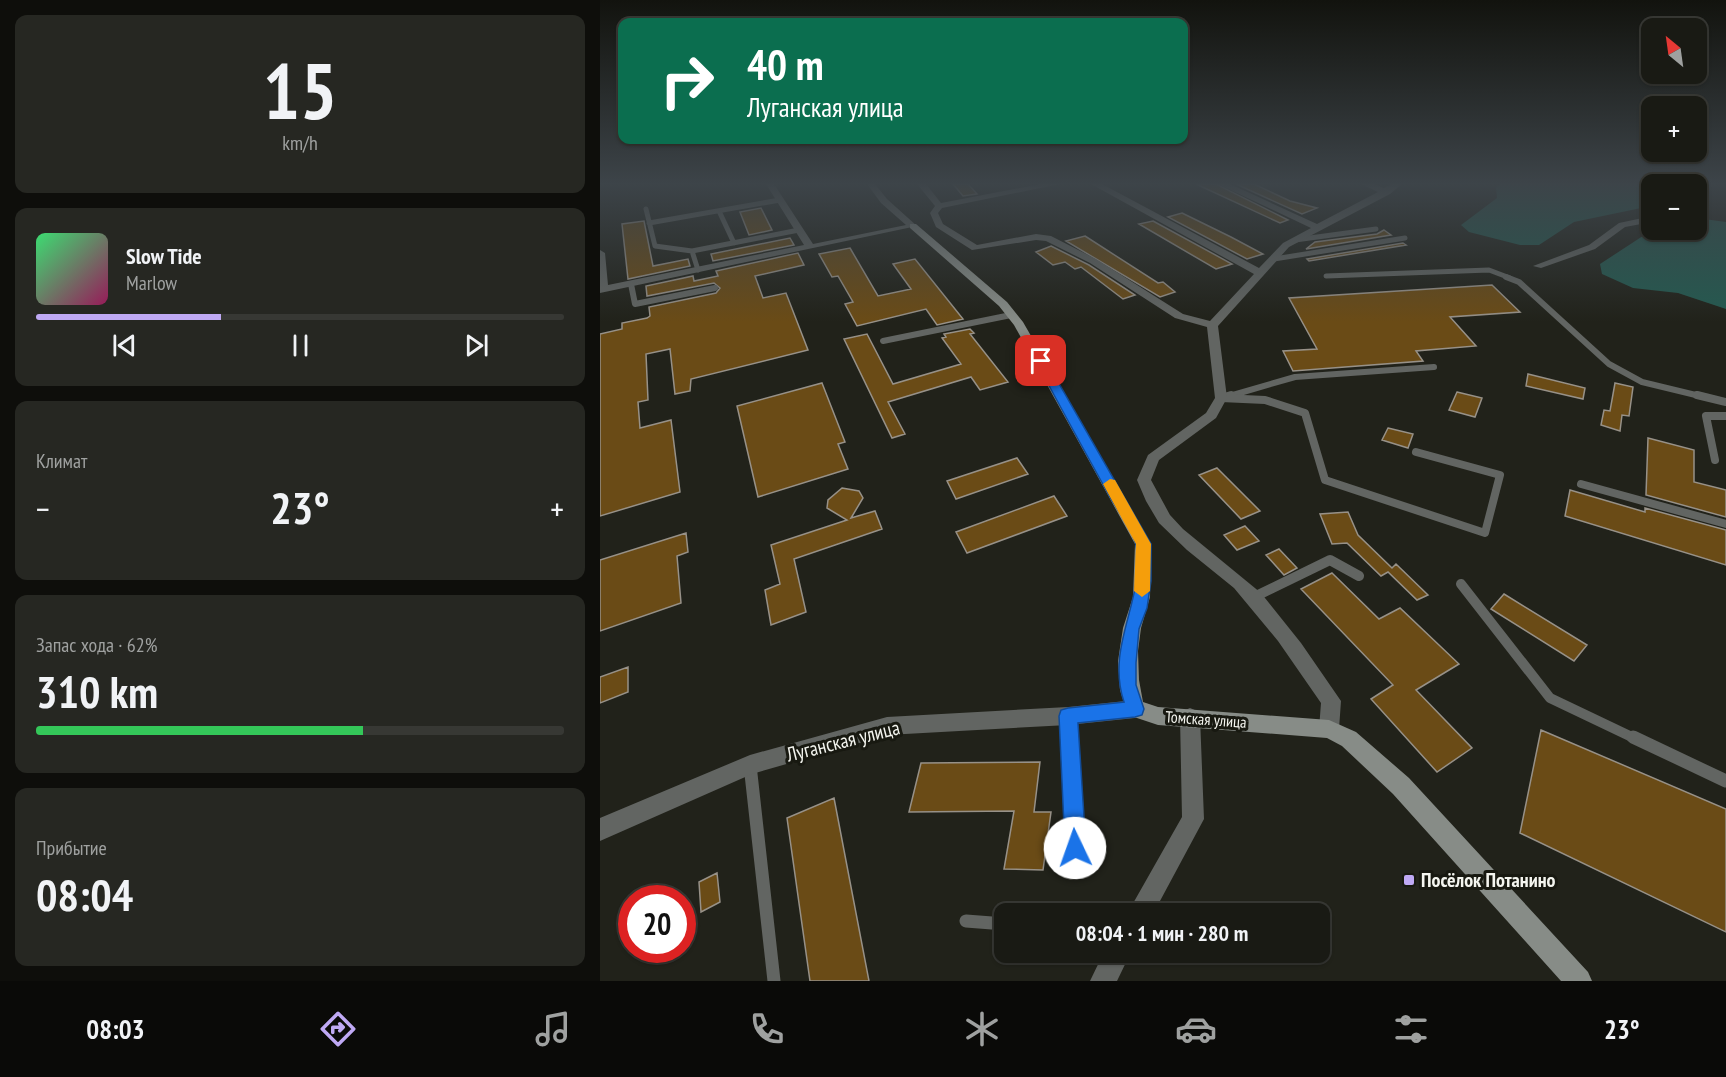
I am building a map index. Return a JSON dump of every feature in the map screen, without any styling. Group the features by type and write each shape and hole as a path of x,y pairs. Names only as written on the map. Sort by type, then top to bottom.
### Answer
{"street":[{"path":"799,230 810,247"},
{"path":"600,253 602,290 894,230"},
{"path":"917,230 1003,304 1026,335 1143,544 1144,581 1139,608 1131,629 1128,663 1127,685 1135,709"},
{"path":"946,230 975,248 1036,237 1048,238 1093,261 1179,316 1212,324"},
{"path":"1180,230 1260,273"},
{"path":"1212,324 1274,259 1295,240 1314,230"},
{"path":"1538,266 1592,247 1615,230"},
{"path":"1212,324 1221,398 1211,415 1153,458 1144,480 1152,503 1171,529 1254,597 1331,701 1329,729"},
{"name":"Луганская улица","path":"600,830 750,765 887,726 1068,716 1135,709"},
{"name":"Томская улица","path":"1135,709 1158,716 1329,729 1349,739 1401,786 1579,981"},
{"path":"1145,903 1193,819 1190,717"},
{"path":"1103,981 1112,963"}],"lane":[{"path":"651,230 655,246 692,251 799,230"},
{"path":"728,230 734,243"},
{"path":"1295,240 1370,230"},
{"path":"1274,259 1405,238"},
{"path":"692,251 698,270"},
{"path":"1326,276 1489,270 1519,282 1609,364 1642,382 1726,402"},
{"path":"631,284 634,304 715,288"},
{"path":"883,341 1011,315"},
{"path":"1221,398 1295,376 1434,367"},
{"path":"1221,398 1265,400 1305,413 1326,480 1485,533 1500,475 1416,452"},
{"path":"1715,460 1706,416 1726,416"},
{"path":"1581,484 1726,524"},
{"path":"1254,597 1329,560 1359,576"},
{"path":"1461,584 1550,698 1726,781"},
{"path":"1068,716 1077,870"},
{"path":"750,765 774,981"},
{"path":"966,921 994,923"}],"water":[{"path":"1466,230 1562,230 1539,245 1520,245"},
{"path":"1707,230 1726,230 1726,309 1678,293 1633,288 1602,274 1600,264 1641,237 1641,240 1707,240"}],"building":[{"path":"623,230 646,230 653,266 688,259 690,266 628,279"},
{"path":"747,230 772,230 749,235"},
{"path":"1149,230 1169,230 1232,264 1216,269"},
{"path":"1192,230 1216,230 1263,254 1247,259"},
{"path":"1384,230 1391,235 1306,249 1315,242 1377,234"},
{"path":"1085,236 1158,283 1163,282 1175,292 1160,297 1066,241"},
{"path":"790,238 794,245 713,261 711,254"},
{"path":"1403,243 1406,245 1309,261 1307,259"},
{"path":"1051,246 1089,265 1135,295 1123,299 1081,267 1075,269 1065,262 1053,265 1036,252"},
{"path":"850,248 878,296 911,289 893,264 915,259 963,319 937,325 926,309 857,326 845,304 853,302 838,276 832,277 819,254"},
{"path":"798,253 804,265 755,276 763,298 786,293 808,350 691,379 690,391 675,394 670,349 646,354 648,400 638,402 640,428 671,420 680,492 600,516 600,334 622,329 622,323 647,318 650,316 649,307 716,293 720,288 714,283 647,296 646,286 693,276 694,281 718,276 716,271"},
{"path":"1492,285 1520,312 1450,317 1476,346 1416,351 1423,361 1293,371 1283,351 1317,349 1289,298"},
{"path":"970,329 974,333 970,334 1008,382 980,390 971,377 888,402 905,434 892,438 844,339 867,334 893,384 961,364 942,338 946,337 944,334"},
{"path":"1528,374 1585,388 1583,399 1526,386"},
{"path":"822,383 845,442 838,444 848,469 758,497 737,406"},
{"path":"1615,383 1633,387 1629,416 1622,415 1620,431 1601,425 1604,410 1610,411"},
{"path":"1457,392 1482,398 1475,417 1449,410"},
{"path":"1388,428 1413,434 1408,448 1382,440"},
{"path":"1648,438 1694,450 1694,482 1726,490 1726,517 1646,495"},
{"path":"1017,458 1028,474 956,499 947,481"},
{"path":"1217,468 1260,511 1241,519 1199,475"},
{"path":"842,488 859,491 863,498 851,518 875,511 882,529 794,559 806,612 771,625 765,590 780,584 771,545 847,520 827,508 828,500"},
{"path":"1570,490 1645,512 1645,508 1726,530 1726,565 1565,516"},
{"path":"1054,496 1067,516 967,553 956,532"},
{"path":"1348,512 1358,535 1392,568 1396,564 1428,595 1417,600 1388,572 1381,576 1347,543 1332,544 1320,514"},
{"path":"1245,526 1259,541 1237,550 1224,535"},
{"path":"686,533 688,552 677,556 681,603 600,631 600,560"},
{"path":"1279,549 1297,568 1284,575 1266,555"},
{"path":"1332,573 1379,619 1400,608 1459,664 1416,690 1472,748 1437,772 1371,699 1393,685 1301,589"},
{"path":"1504,594 1587,645 1574,661 1491,609"},
{"path":"628,667 628,692 600,703 600,677"},
{"path":"1541,730 1726,809 1726,932 1520,833"},
{"path":"1040,762 1034,812 1051,812 1043,870 1004,869 1014,811 909,812 921,763"},
{"path":"834,798 869,981 810,981 787,818"},
{"path":"717,873 720,902 701,912 699,882"}],"slow traffic":[{"path":"1110,484 1143,544 1142,591"}],"place":[{"name":"Посёлок Потанино","path":"1409,880"}],"route":[{"path":"1041,361 1143,544 1144,581 1139,608 1131,629 1128,663 1127,685 1135,709 1068,716 1075,848"}]}
